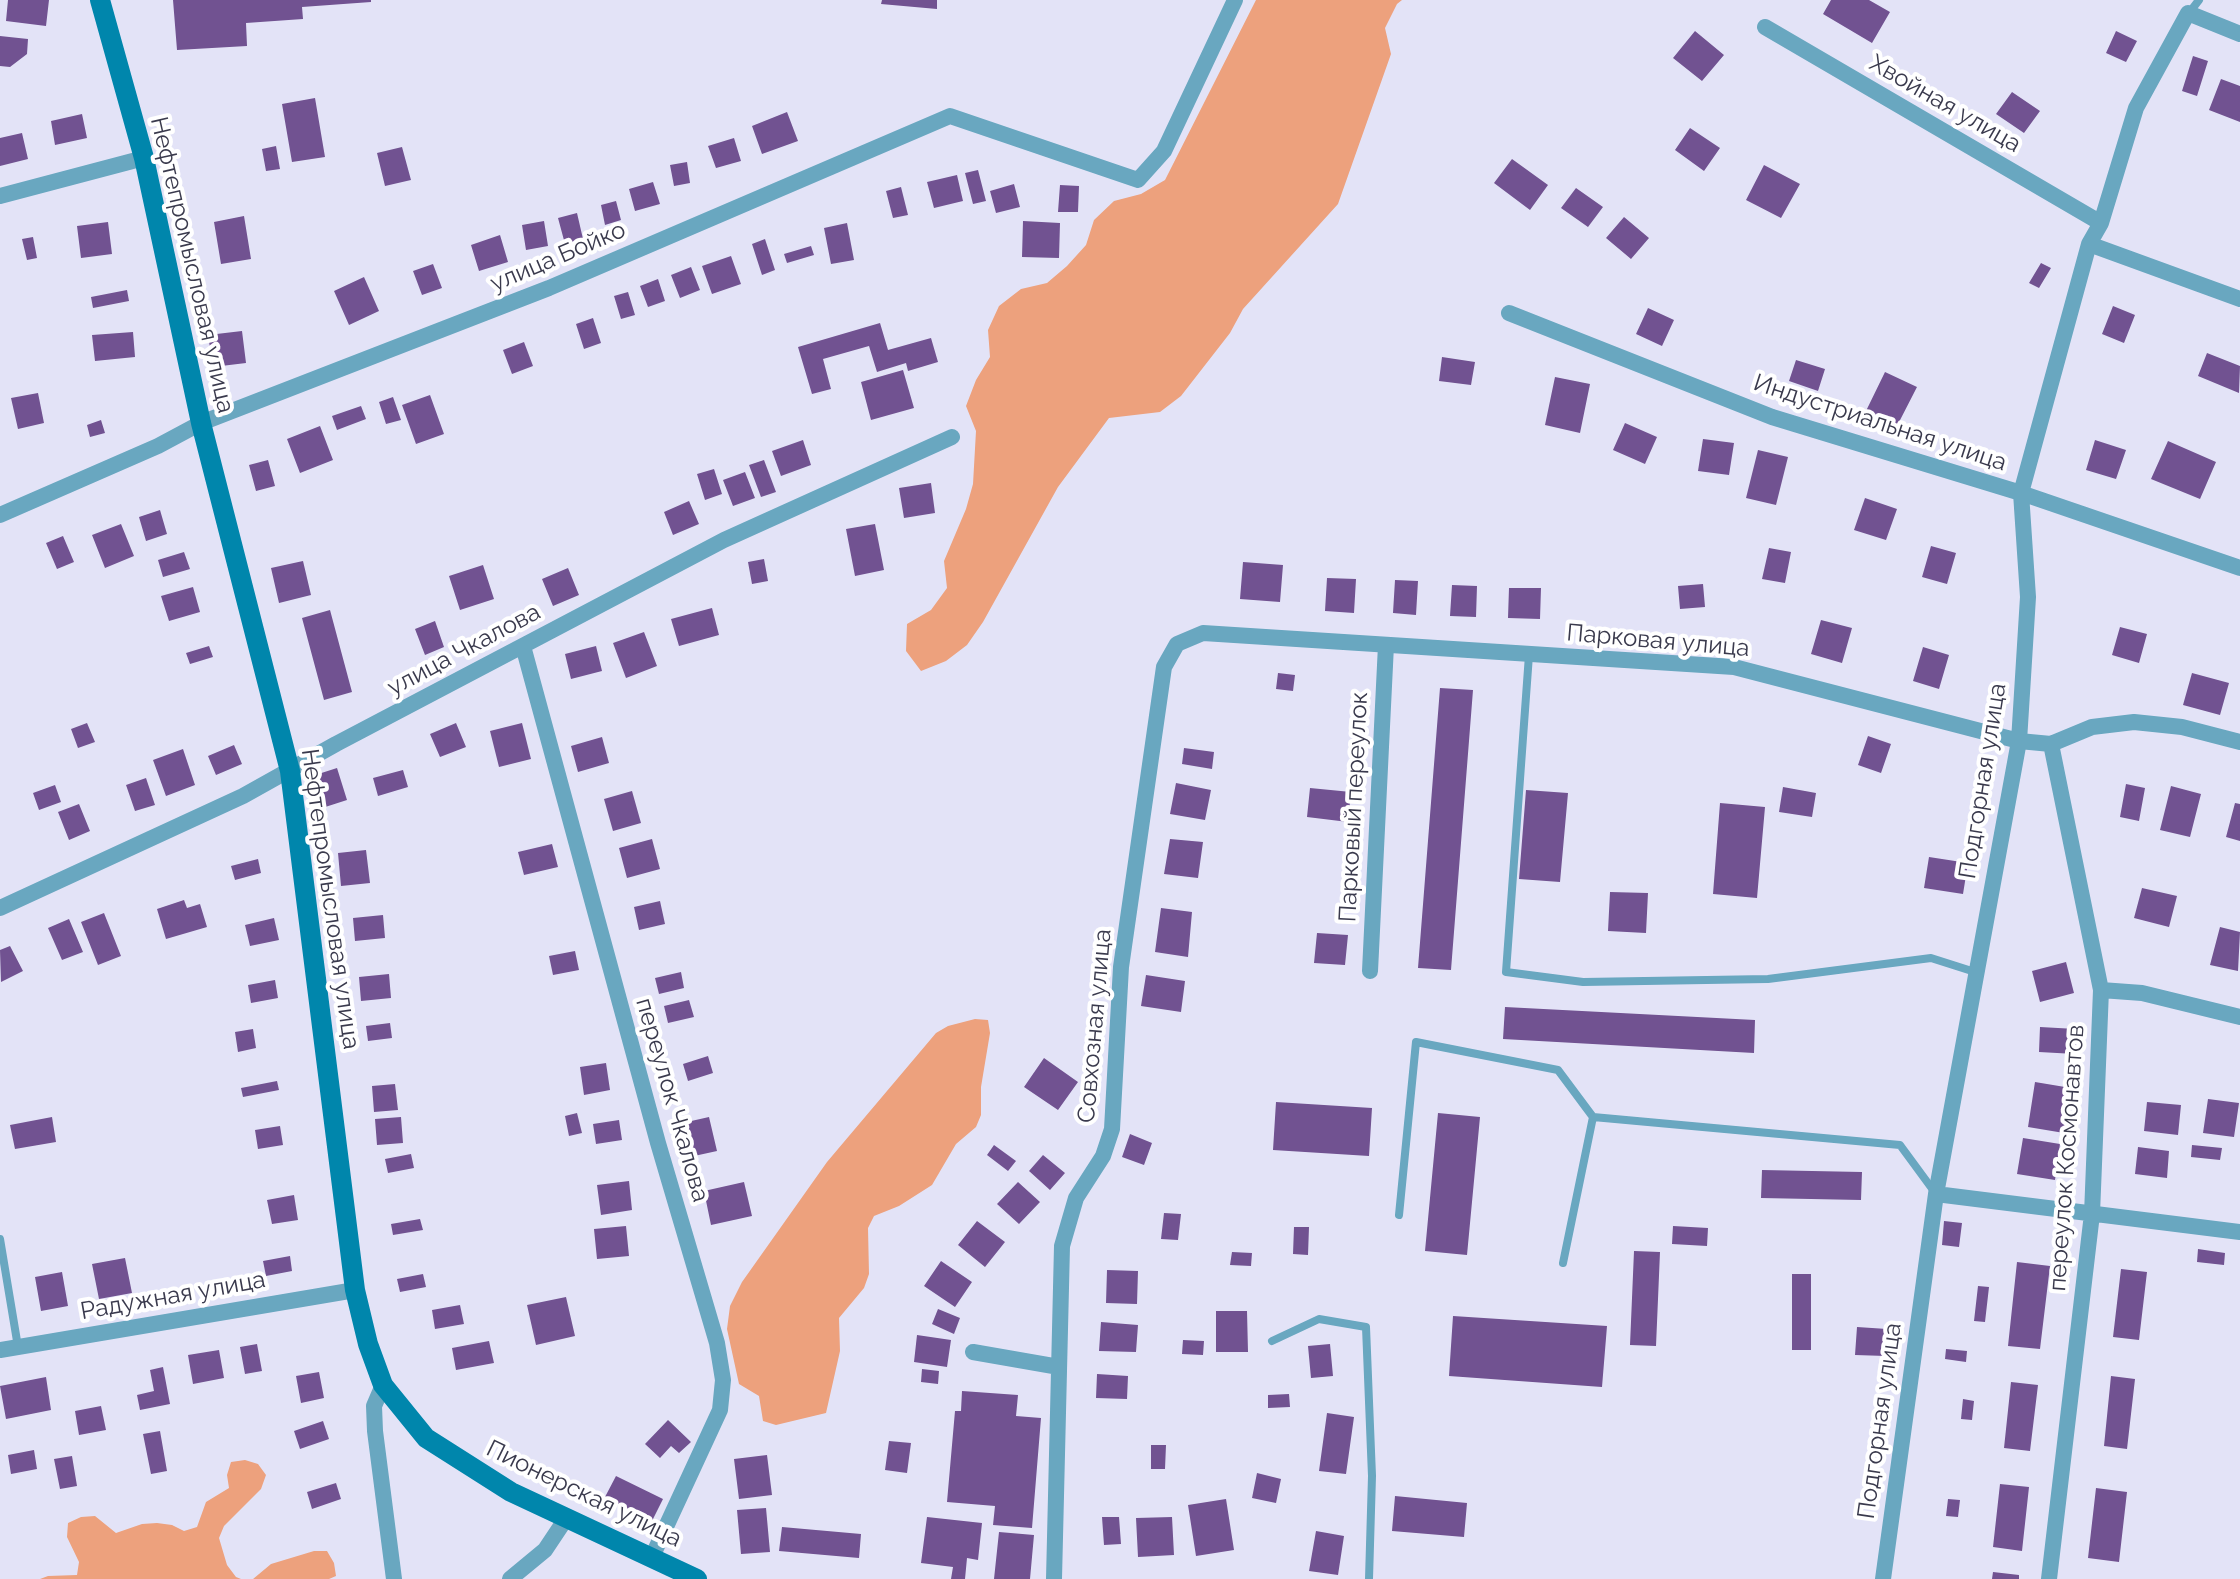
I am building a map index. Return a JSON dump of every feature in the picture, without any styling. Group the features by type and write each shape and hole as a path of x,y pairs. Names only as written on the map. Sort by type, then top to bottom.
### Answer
{"main road":[{"name":"Нефтепромысловая улица","path":"104,1 144,158 201,423 290,771 355,1290 368,1344 383,1385"},
{"name":"Пионерская улица","path":"383,1385 426,1438 511,1492 697,1579"}],"street":[{"name":"улица Бойко","path":"0,515 158,446 201,423 549,288 950,116 1138,180 1164,151 1235,0"},
{"path":"2194,7 2240,34"},
{"name":"Подгорная улица","path":"1883,1579 1936,1194 2019,741 2028,597 2021,493 2089,244 2101,223 2136,108 2194,7"},
{"name":"Хвойная улица","path":"1765,27 2101,223"},
{"path":"0,196 144,158"},
{"path":"2089,244 2240,299"},
{"name":"Индустриальная улица","path":"1509,313 1772,417 2021,493 2240,568"},
{"name":"улица Чкалова","path":"0,908 243,796 724,540 952,437"},
{"name":"Парковая улица","path":"1203,633 1734,667 2019,741 2051,744 2092,727 2134,722 2182,727 2240,742"},
{"name":"Совхозная улица","path":"1054,1579 1062,1246 1076,1198 1103,1156 1112,1129 1121,967 1164,667 1177,644 1203,633"},
{"name":"Парковый переулок","path":"1370,971 1386,645"},
{"name":"переулок Чкалова","path":"523,646 653,1128 717,1343 723,1380 720,1410 652,1557"},
{"name":"переулок Космонавтов","path":"2049,1579 2092,1214 2101,990 2051,744"},
{"path":"2101,990 2142,993 2240,1017"},
{"path":"1936,1194 2240,1232"},
{"name":"Радужная улица","path":"0,1350 355,1290"},
{"path":"973,1352 1059,1367"},
{"path":"383,1385 374,1406 375,1431 394,1579"},
{"path":"510,1579 545,1550 567,1517"}],"lane":[{"path":"1529,655 1506,972 1583,982 1768,979 1931,958 1975,972"},
{"path":"1399,1215 1416,1042 1558,1070 1593,1117 1900,1145 1936,1194"},
{"path":"1563,1263 1593,1117"},
{"path":"0,1239 18,1347"},
{"path":"1272,1341 1319,1319 1366,1327 1372,1476 1369,1579"}],"shaded area":[{"path":"1256,0 1402,0 1385,28 1391,54 1338,204 1243,309 1230,333 1181,396 1160,412 1109,418 1058,487 967,645 946,661 921,671 906,651 907,624 931,610 947,588 944,561 973,484 976,431 966,406 976,380 990,357 988,330 999,306 1021,289 1047,283 1067,266 1086,245 1094,220 1114,201 1141,194 1165,180"},
{"path":"975,1019 988,1020 990,1033 981,1087 981,1115 976,1127 956,1144 932,1185 899,1206 874,1216 868,1228 869,1274 864,1288 839,1318 840,1351 826,1413 776,1425 763,1421 759,1396 739,1384 727,1329 730,1306 742,1282 827,1162 936,1033 948,1026"},
{"path":"245,1460 258,1464 266,1475 261,1489 224,1526 219,1538 227,1565 241,1579 40,1579 77,1575 79,1562 67,1537 68,1523 81,1517 95,1516 116,1533 142,1524 172,1525 184,1531 197,1527 206,1502 229,1488 227,1475 231,1462"},
{"path":"314,1551 327,1551 334,1563 336,1576 329,1579 253,1579 271,1564"}],"building":[{"path":"8,0 49,0 46,26 6,21"},
{"path":"173,0 371,2 302,7 303,19 246,23 247,46 177,50"},
{"path":"882,0 937,0 937,9 881,4"},
{"path":"1831,0 1869,0 1890,12 1872,43 1823,14"},
{"path":"1695,31 1724,55 1702,81 1673,58"},
{"path":"2116,31 2137,41 2126,62 2106,53"},
{"path":"0,36 28,39 27,54 10,67 0,66"},
{"path":"2193,56 2208,61 2197,96 2182,91"},
{"path":"2221,79 2240,86 2240,122 2209,110"},
{"path":"2012,92 2040,111 2024,133 1996,114"},
{"path":"315,98 325,157 292,162 282,104"},
{"path":"787,112 798,141 762,154 752,126"},
{"path":"82,114 87,138 55,145 51,121"},
{"path":"1690,128 1720,148 1704,171 1675,150"},
{"path":"22,133 28,159 0,166 0,138"},
{"path":"734,138 741,161 716,168 708,146"},
{"path":"276,146 280,169 266,171 262,149"},
{"path":"402,147 411,180 385,186 377,153"},
{"path":"1512,159 1548,185 1530,210 1494,183"},
{"path":"687,162 690,183 674,186 670,165"},
{"path":"1764,165 1800,184 1781,218 1746,200"},
{"path":"978,170 986,201 973,204 965,173"},
{"path":"957,175 963,201 934,208 927,182"},
{"path":"653,182 660,204 635,211 629,189"},
{"path":"1014,184 1020,207 996,213 990,191"},
{"path":"1060,185 1079,186 1078,212 1058,212"},
{"path":"901,187 908,215 893,218 886,191"},
{"path":"1576,188 1603,207 1588,227 1561,208"},
{"path":"616,201 621,220 605,225 601,205"},
{"path":"577,213 583,239 565,244 558,218"},
{"path":"244,216 251,259 221,264 214,222"},
{"path":"1624,217 1649,238 1631,259 1606,238"},
{"path":"544,221 548,246 526,250 522,225"},
{"path":"1023,221 1060,223 1059,258 1022,257"},
{"path":"108,222 112,254 81,258 77,226"},
{"path":"847,223 854,260 831,264 824,228"},
{"path":"500,235 508,262 479,271 471,245"},
{"path":"33,237 37,258 27,260 22,239"},
{"path":"765,239 775,270 762,275 752,244"},
{"path":"811,246 814,255 787,263 784,254"},
{"path":"731,256 741,284 712,294 702,266"},
{"path":"2041,263 2051,268 2039,288 2029,283"},
{"path":"433,264 442,288 422,295 413,271"},
{"path":"691,267 700,290 680,298 671,275"},
{"path":"364,277 379,311 349,325 334,291"},
{"path":"658,279 665,301 648,307 640,286"},
{"path":"127,290 129,301 93,308 91,297"},
{"path":"628,292 635,315 621,319 614,296"},
{"path":"2113,306 2135,315 2124,343 2102,334"},
{"path":"1648,308 1674,320 1662,346 1636,334"},
{"path":"593,318 601,343 584,349 576,324"},
{"path":"880,323 888,350 931,338 938,362 908,371 906,363 877,372 869,346 823,359 831,389 812,394 798,347"},
{"path":"242,331 246,363 213,367 208,335"},
{"path":"133,332 135,357 95,361 92,335"},
{"path":"524,342 533,366 512,374 503,350"},
{"path":"2207,353 2240,366 2239,393 2198,376"},
{"path":"1442,357 1475,362 1471,385 1439,381"},
{"path":"1796,360 1825,369 1818,391 1789,381"},
{"path":"903,370 914,408 871,420 861,382"},
{"path":"1885,372 1917,387 1897,426 1866,411"},
{"path":"1555,377 1590,384 1580,433 1545,425"},
{"path":"38,393 44,423 18,429 11,398"},
{"path":"430,395 444,434 416,444 402,405"},
{"path":"393,397 401,420 386,424 379,402"},
{"path":"361,406 366,419 337,430 332,416"},
{"path":"101,420 105,433 90,437 87,425"},
{"path":"1625,423 1657,437 1645,464 1613,450"},
{"path":"320,426 333,460 300,473 287,439"},
{"path":"1703,439 1734,443 1729,475 1698,471"},
{"path":"803,440 811,465 781,476 772,451"},
{"path":"2095,440 2126,450 2116,479 2086,470"},
{"path":"2168,441 2216,462 2200,499 2151,479"},
{"path":"1758,450 1788,457 1776,505 1746,498"},
{"path":"268,460 275,486 256,491 249,465"},
{"path":"764,460 776,492 761,497 749,465"},
{"path":"714,469 722,494 705,500 697,474"},
{"path":"745,472 755,498 733,506 723,480"},
{"path":"931,483 935,513 904,518 899,488"},
{"path":"1865,498 1897,509 1886,540 1854,530"},
{"path":"689,501 699,524 673,535 664,512"},
{"path":"160,510 167,534 146,541 139,517"},
{"path":"121,524 134,556 105,568 92,535"},
{"path":"875,524 884,570 855,576 846,529"},
{"path":"63,536 74,562 57,569 46,543"},
{"path":"1931,546 1956,553 1947,584 1922,577"},
{"path":"1769,548 1791,552 1785,583 1762,579"},
{"path":"184,552 190,569 163,577 158,560"},
{"path":"764,559 768,581 752,584 748,562"},
{"path":"303,561 311,595 279,603 271,568"},
{"path":"1243,562 1283,565 1280,602 1240,599"},
{"path":"483,565 494,599 460,610 449,576"},
{"path":"568,568 579,595 553,606 542,579"},
{"path":"1327,578 1356,579 1354,613 1325,611"},
{"path":"1395,580 1418,581 1416,615 1393,613"},
{"path":"1703,584 1705,607 1680,609 1678,586"},
{"path":"1452,585 1477,586 1476,617 1450,616"},
{"path":"193,587 200,612 169,621 161,596"},
{"path":"1509,588 1541,588 1540,619 1508,618"},
{"path":"712,608 719,635 679,646 671,619"},
{"path":"330,610 352,692 324,700 302,618"},
{"path":"1821,620 1852,628 1842,663 1811,654"},
{"path":"435,621 444,647 425,655 415,629"},
{"path":"2120,627 2147,634 2139,663 2112,655"},
{"path":"644,632 657,666 626,678 613,643"},
{"path":"209,646 213,657 190,664 186,653"},
{"path":"596,646 602,671 571,679 565,654"},
{"path":"1923,647 1949,655 1939,689 1913,681"},
{"path":"1278,673 1295,675 1293,691 1276,689"},
{"path":"2192,673 2229,683 2220,715 2183,705"},
{"path":"1440,688 1473,690 1451,970 1418,968"},
{"path":"87,723 95,742 78,748 71,729"},
{"path":"456,723 466,747 440,757 430,734"},
{"path":"522,723 531,759 499,767 490,731"},
{"path":"1868,736 1891,744 1881,773 1858,765"},
{"path":"602,737 609,763 578,772 571,746"},
{"path":"234,745 242,764 216,775 208,756"},
{"path":"1184,748 1214,752 1212,769 1182,764"},
{"path":"183,749 195,785 166,796 153,760"},
{"path":"337,768 347,800 319,809 309,777"},
{"path":"403,770 408,787 378,796 373,778"},
{"path":"146,778 155,805 135,811 126,785"},
{"path":"1176,783 1211,790 1205,820 1170,814"},
{"path":"2126,784 2145,788 2139,821 2120,817"},
{"path":"55,785 61,802 39,810 33,793"},
{"path":"2171,786 2201,794 2190,837 2160,830"},
{"path":"1783,787 1816,793 1812,817 1779,812"},
{"path":"1310,788 1351,792 1348,822 1307,817"},
{"path":"1526,790 1568,793 1560,882 1519,879"},
{"path":"632,791 641,823 613,831 604,799"},
{"path":"1720,803 1765,807 1757,898 1713,894"},
{"path":"2235,803 2240,804 2240,841 2226,837"},
{"path":"79,804 90,831 69,840 58,812"},
{"path":"652,839 660,869 627,878 619,848"},
{"path":"1170,839 1203,842 1198,878 1164,874"},
{"path":"552,844 558,867 524,875 518,852"},
{"path":"366,850 370,883 341,886 338,853"},
{"path":"1929,857 1968,863 1963,894 1924,888"},
{"path":"258,859 261,873 235,880 231,866"},
{"path":"2142,888 2177,896 2169,927 2134,918"},
{"path":"1610,892 1648,893 1646,933 1608,931"},
{"path":"184,900 187,908 200,904 207,927 166,939 157,909"},
{"path":"660,901 665,924 639,930 634,907"},
{"path":"1161,908 1192,912 1188,957 1155,952"},
{"path":"104,913 121,956 98,965 81,922"},
{"path":"383,915 385,938 355,941 353,918"},
{"path":"274,918 279,940 250,946 245,925"},
{"path":"69,919 83,952 62,960 48,928"},
{"path":"2220,927 2240,932 2238,971 2210,965"},
{"path":"1317,933 1348,935 1345,965 1314,963"},
{"path":"10,946 23,971 1,982 0,950"},
{"path":"575,951 579,970 553,975 549,956"},
{"path":"2066,962 2074,993 2040,1002 2032,971"},
{"path":"681,972 684,988 659,994 655,978"},
{"path":"389,974 391,998 361,1001 359,977"},
{"path":"1146,975 1185,981 1181,1012 1141,1006"},
{"path":"275,980 278,998 251,1003 248,985"},
{"path":"689,1000 694,1017 668,1023 664,1006"},
{"path":"1505,1007 1755,1020 1754,1053 1503,1039"},
{"path":"390,1023 392,1038 368,1041 366,1026"},
{"path":"2040,1027 2076,1029 2075,1054 2039,1052"},
{"path":"253,1029 256,1048 238,1052 235,1032"},
{"path":"708,1056 713,1073 688,1081 683,1064"},
{"path":"1044,1058 1078,1082 1058,1110 1024,1087"},
{"path":"606,1063 610,1090 584,1095 580,1067"},
{"path":"277,1081 279,1090 243,1097 241,1088"},
{"path":"2035,1082 2071,1088 2064,1133 2028,1127"},
{"path":"395,1084 398,1110 374,1112 372,1086"},
{"path":"2208,1099 2239,1103 2234,1137 2203,1133"},
{"path":"1276,1102 1372,1108 1369,1156 1273,1150"},
{"path":"2147,1102 2181,1105 2178,1135 2144,1131"},
{"path":"577,1113 582,1133 569,1136 565,1116"},
{"path":"1438,1113 1480,1117 1467,1255 1425,1251"},
{"path":"52,1117 56,1142 15,1149 10,1125"},
{"path":"401,1117 403,1143 377,1145 375,1119"},
{"path":"709,1117 717,1151 685,1158 678,1124"},
{"path":"619,1120 622,1140 596,1144 593,1124"},
{"path":"280,1126 283,1145 258,1149 255,1130"},
{"path":"1130,1134 1152,1143 1144,1165 1122,1157"},
{"path":"2023,1138 2060,1144 2055,1180 2017,1174"},
{"path":"994,1145 1016,1161 1008,1171 987,1155"},
{"path":"2192,1145 2222,1148 2220,1160 2191,1157"},
{"path":"2138,1147 2169,1151 2167,1178 2135,1174"},
{"path":"411,1154 414,1168 388,1173 385,1159"},
{"path":"1043,1155 1065,1173 1050,1190 1029,1171"},
{"path":"1762,1170 1862,1172 1861,1200 1761,1198"},
{"path":"629,1181 632,1210 601,1215 597,1185"},
{"path":"744,1182 752,1216 711,1225 704,1191"},
{"path":"1018,1182 1040,1202 1019,1224 997,1204"},
{"path":"294,1195 298,1220 272,1224 267,1200"},
{"path":"1164,1213 1181,1214 1178,1240 1161,1239"},
{"path":"420,1219 423,1230 393,1235 391,1224"},
{"path":"977,1221 1005,1242 985,1267 958,1245"},
{"path":"1944,1221 1962,1223 1959,1247 1942,1245"},
{"path":"626,1226 629,1256 597,1259 594,1229"},
{"path":"1673,1226 1708,1228 1707,1246 1672,1244"},
{"path":"1294,1227 1309,1227 1308,1255 1293,1254"},
{"path":"2198,1249 2225,1253 2224,1265 2197,1262"},
{"path":"1634,1251 1660,1252 1656,1346 1630,1345"},
{"path":"1232,1252 1252,1253 1251,1266 1230,1265"},
{"path":"290,1256 292,1271 266,1276 263,1261"},
{"path":"125,1258 132,1293 99,1299 92,1264"},
{"path":"941,1261 972,1282 955,1307 924,1286"},
{"path":"2017,1262 2050,1266 2040,1349 2008,1346"},
{"path":"2121,1269 2147,1272 2139,1340 2113,1337"},
{"path":"1107,1270 1138,1271 1137,1304 1106,1303"},
{"path":"62,1272 68,1306 41,1311 35,1277"},
{"path":"423,1274 426,1287 400,1292 397,1279"},
{"path":"1792,1274 1811,1274 1811,1350 1792,1350"},
{"path":"1978,1286 1989,1287 1985,1322 1974,1321"},
{"path":"566,1297 575,1336 536,1345 527,1305"},
{"path":"460,1305 464,1324 435,1329 432,1310"},
{"path":"938,1309 960,1318 954,1334 932,1324"},
{"path":"1216,1311 1247,1311 1248,1352 1216,1352"},
{"path":"1453,1316 1607,1326 1602,1387 1449,1376"},
{"path":"1101,1322 1138,1325 1136,1352 1099,1351"},
{"path":"1857,1327 1887,1329 1886,1356 1855,1355"},
{"path":"917,1335 951,1340 947,1367 914,1362"},
{"path":"1183,1340 1204,1341 1203,1355 1182,1354"},
{"path":"489,1341 494,1363 456,1370 452,1348"},
{"path":"257,1344 262,1371 245,1374 240,1347"},
{"path":"1330,1344 1333,1376 1311,1378 1308,1346"},
{"path":"1946,1349 1967,1351 1966,1362 1945,1359"},
{"path":"219,1350 224,1378 193,1384 188,1355"},
{"path":"163,1367 170,1404 140,1410 137,1395 154,1391 150,1370"},
{"path":"922,1369 939,1371 938,1384 921,1382"},
{"path":"319,1372 324,1398 301,1403 296,1376"},
{"path":"1097,1374 1128,1376 1127,1399 1096,1398"},
{"path":"2111,1376 2135,1379 2127,1449 2104,1446"},
{"path":"46,1377 51,1410 6,1419 0,1386"},
{"path":"2011,1382 2038,1385 2030,1451 2004,1448"},
{"path":"962,1391 1018,1395 1016,1416 1041,1418 1032,1528 993,1525 995,1506 947,1502 955,1411 961,1411"},
{"path":"1289,1394 1290,1407 1268,1408 1268,1395"},
{"path":"1963,1399 1974,1401 1972,1420 1961,1419"},
{"path":"101,1406 106,1430 79,1435 75,1411"},
{"path":"1327,1413 1354,1417 1346,1474 1319,1471"},
{"path":"668,1420 691,1442 679,1453 671,1446 660,1458 645,1444"},
{"path":"323,1421 329,1439 300,1449 294,1431"},
{"path":"160,1431 167,1471 151,1474 143,1434"},
{"path":"889,1441 911,1443 907,1473 885,1470"},
{"path":"1151,1445 1166,1445 1165,1469 1151,1469"},
{"path":"34,1450 37,1469 11,1474 8,1455"},
{"path":"767,1455 772,1495 739,1499 734,1459"},
{"path":"72,1456 77,1486 60,1489 54,1459"},
{"path":"1257,1473 1281,1479 1276,1503 1252,1498"},
{"path":"616,1476 663,1499 652,1521 605,1497"},
{"path":"336,1483 341,1499 312,1509 307,1492"},
{"path":"2000,1484 2029,1487 2022,1551 1993,1547"},
{"path":"2096,1488 2127,1492 2119,1562 2088,1558"},
{"path":"1395,1496 1467,1503 1464,1537 1392,1531"},
{"path":"1226,1499 1234,1550 1196,1556 1188,1505"},
{"path":"1948,1499 1960,1500 1958,1517 1946,1516"},
{"path":"766,1508 770,1552 741,1554 737,1510"},
{"path":"927,1517 982,1523 978,1560 967,1558 965,1579 951,1579 953,1567 921,1563"},
{"path":"1102,1517 1119,1517 1121,1544 1104,1545"},
{"path":"1172,1517 1174,1555 1138,1557 1136,1518"},
{"path":"782,1527 861,1534 859,1558 779,1551"},
{"path":"1316,1531 1344,1536 1338,1575 1309,1571"},
{"path":"999,1532 1034,1535 1030,1579 994,1579"},
{"path":"1993,1572 2019,1575 2019,1579 1992,1579"}]}
